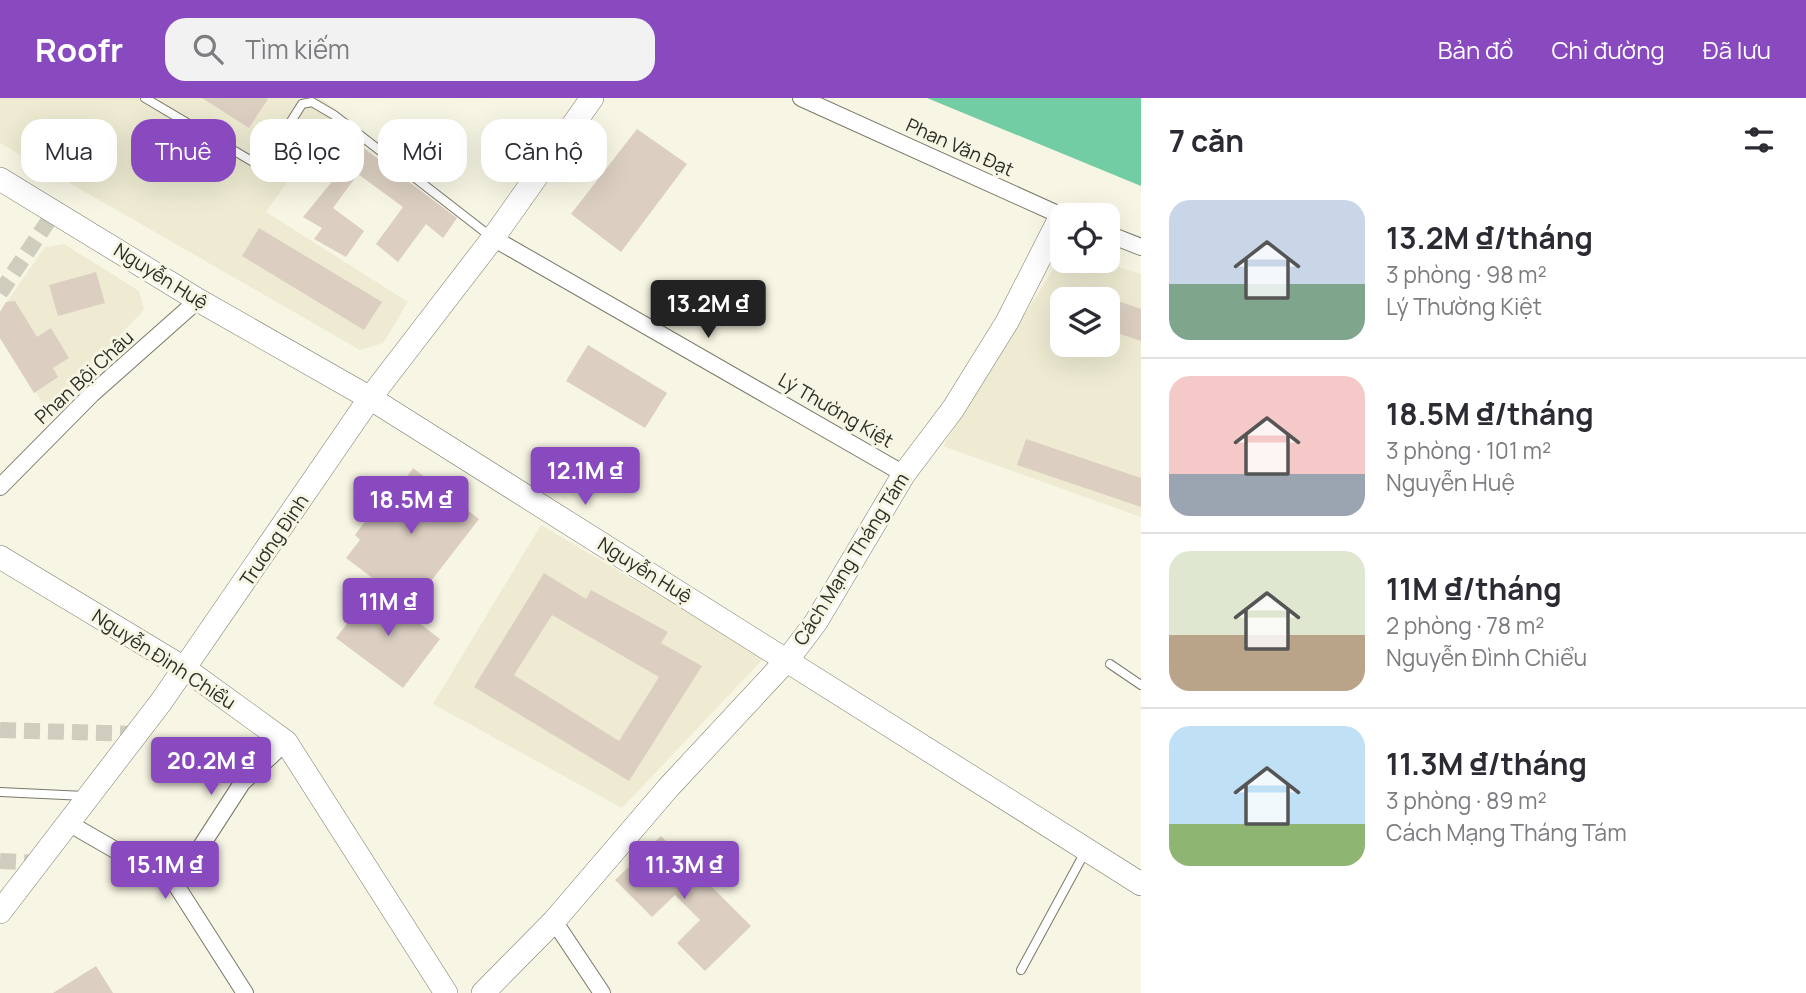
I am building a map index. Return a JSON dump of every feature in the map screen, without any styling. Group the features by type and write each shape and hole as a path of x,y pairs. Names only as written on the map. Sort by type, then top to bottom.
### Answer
{"street":[{"name":"Trương Định","path":"0,912 91,796 184,668 370,398 493,238 592,98"},
{"name":"Phan Văn Đạt","path":"802,98 1050,211"},
{"name":"Nguyễn Huệ","path":"0,179 198,299 370,398 788,659 1141,884"},
{"name":"Lý Thường Kiệt","path":"493,238 904,474"},
{"name":"Cách Mạng Tháng Tám","path":"483,993 554,921 668,788 788,659 816,622 904,474 953,409 1007,322 1050,238"},
{"path":"1120,239 1141,247"},
{"name":"Phan Bội Châu","path":"0,487 92,394 198,299"},
{"name":"Nguyễn Đình Chiểu","path":"0,557 184,668 286,742 446,993"},
{"path":"176,885 242,783 286,742"},
{"path":"70,824 176,885 244,993"},
{"path":"554,921 602,993"}],"lane":[{"path":"145,98 260,166 268,158 302,104 312,102 334,115 493,238"},
{"path":"1110,664 1141,685"},
{"path":"0,792 91,796"},
{"path":"1021,970 1087,850"}],"shaded area":[{"path":"0,98 320,98 338,111 332,119 250,119 250,182 287,182 266,212 408,302 383,343 360,350 68,182 117,182 117,119 21,119 21,155 0,143"},
{"path":"927,98 1141,98 1141,186"},
{"path":"64,244 139,291 144,310 47,409 0,338 0,312 45,247"},
{"path":"1120,267 1141,274 1141,517 943,446 1051,273 1120,273"},
{"path":"541,525 765,657 622,808 433,704"}],"building":[{"path":"202,98 268,99 255,119 250,119 249,128"},
{"path":"637,129 687,164 621,252 571,214 596,182 607,182 607,168"},
{"path":"364,148 378,159 378,182 409,182 457,218 443,238 426,224 398,262 376,244 403,207 364,178"},
{"path":"332,182 352,182 333,208 364,231 346,257 314,239 322,228 303,217"},
{"path":"259,228 382,302 364,330 242,256"},
{"path":"96,272 105,303 58,316 49,285"},
{"path":"15,301 37,337 51,328 69,358 53,368 58,377 34,393 0,338 0,312 6,302"},
{"path":"1120,302 1141,309 1141,341 1120,334"},
{"path":"588,345 667,393 645,428 566,381"},
{"path":"1026,439 1141,478 1141,507 1017,465"},
{"path":"413,468 479,519 411,607 346,558 360,540 355,535 395,480 402,484"},
{"path":"544,573 586,599 591,590 668,632 661,643 702,666 629,781 474,687","holes":["552,615 659,677 619,741 514,675"]},
{"path":"374,589 440,639 403,688 336,638"},
{"path":"661,836 751,926 705,971 677,943 700,920 675,895 652,917 615,880"},
{"path":"96,966 113,993 53,993"}],"tunnel":[{"path":"0,293 55,211"},
{"path":"0,730 137,734"},
{"path":"0,861 38,863"}]}
